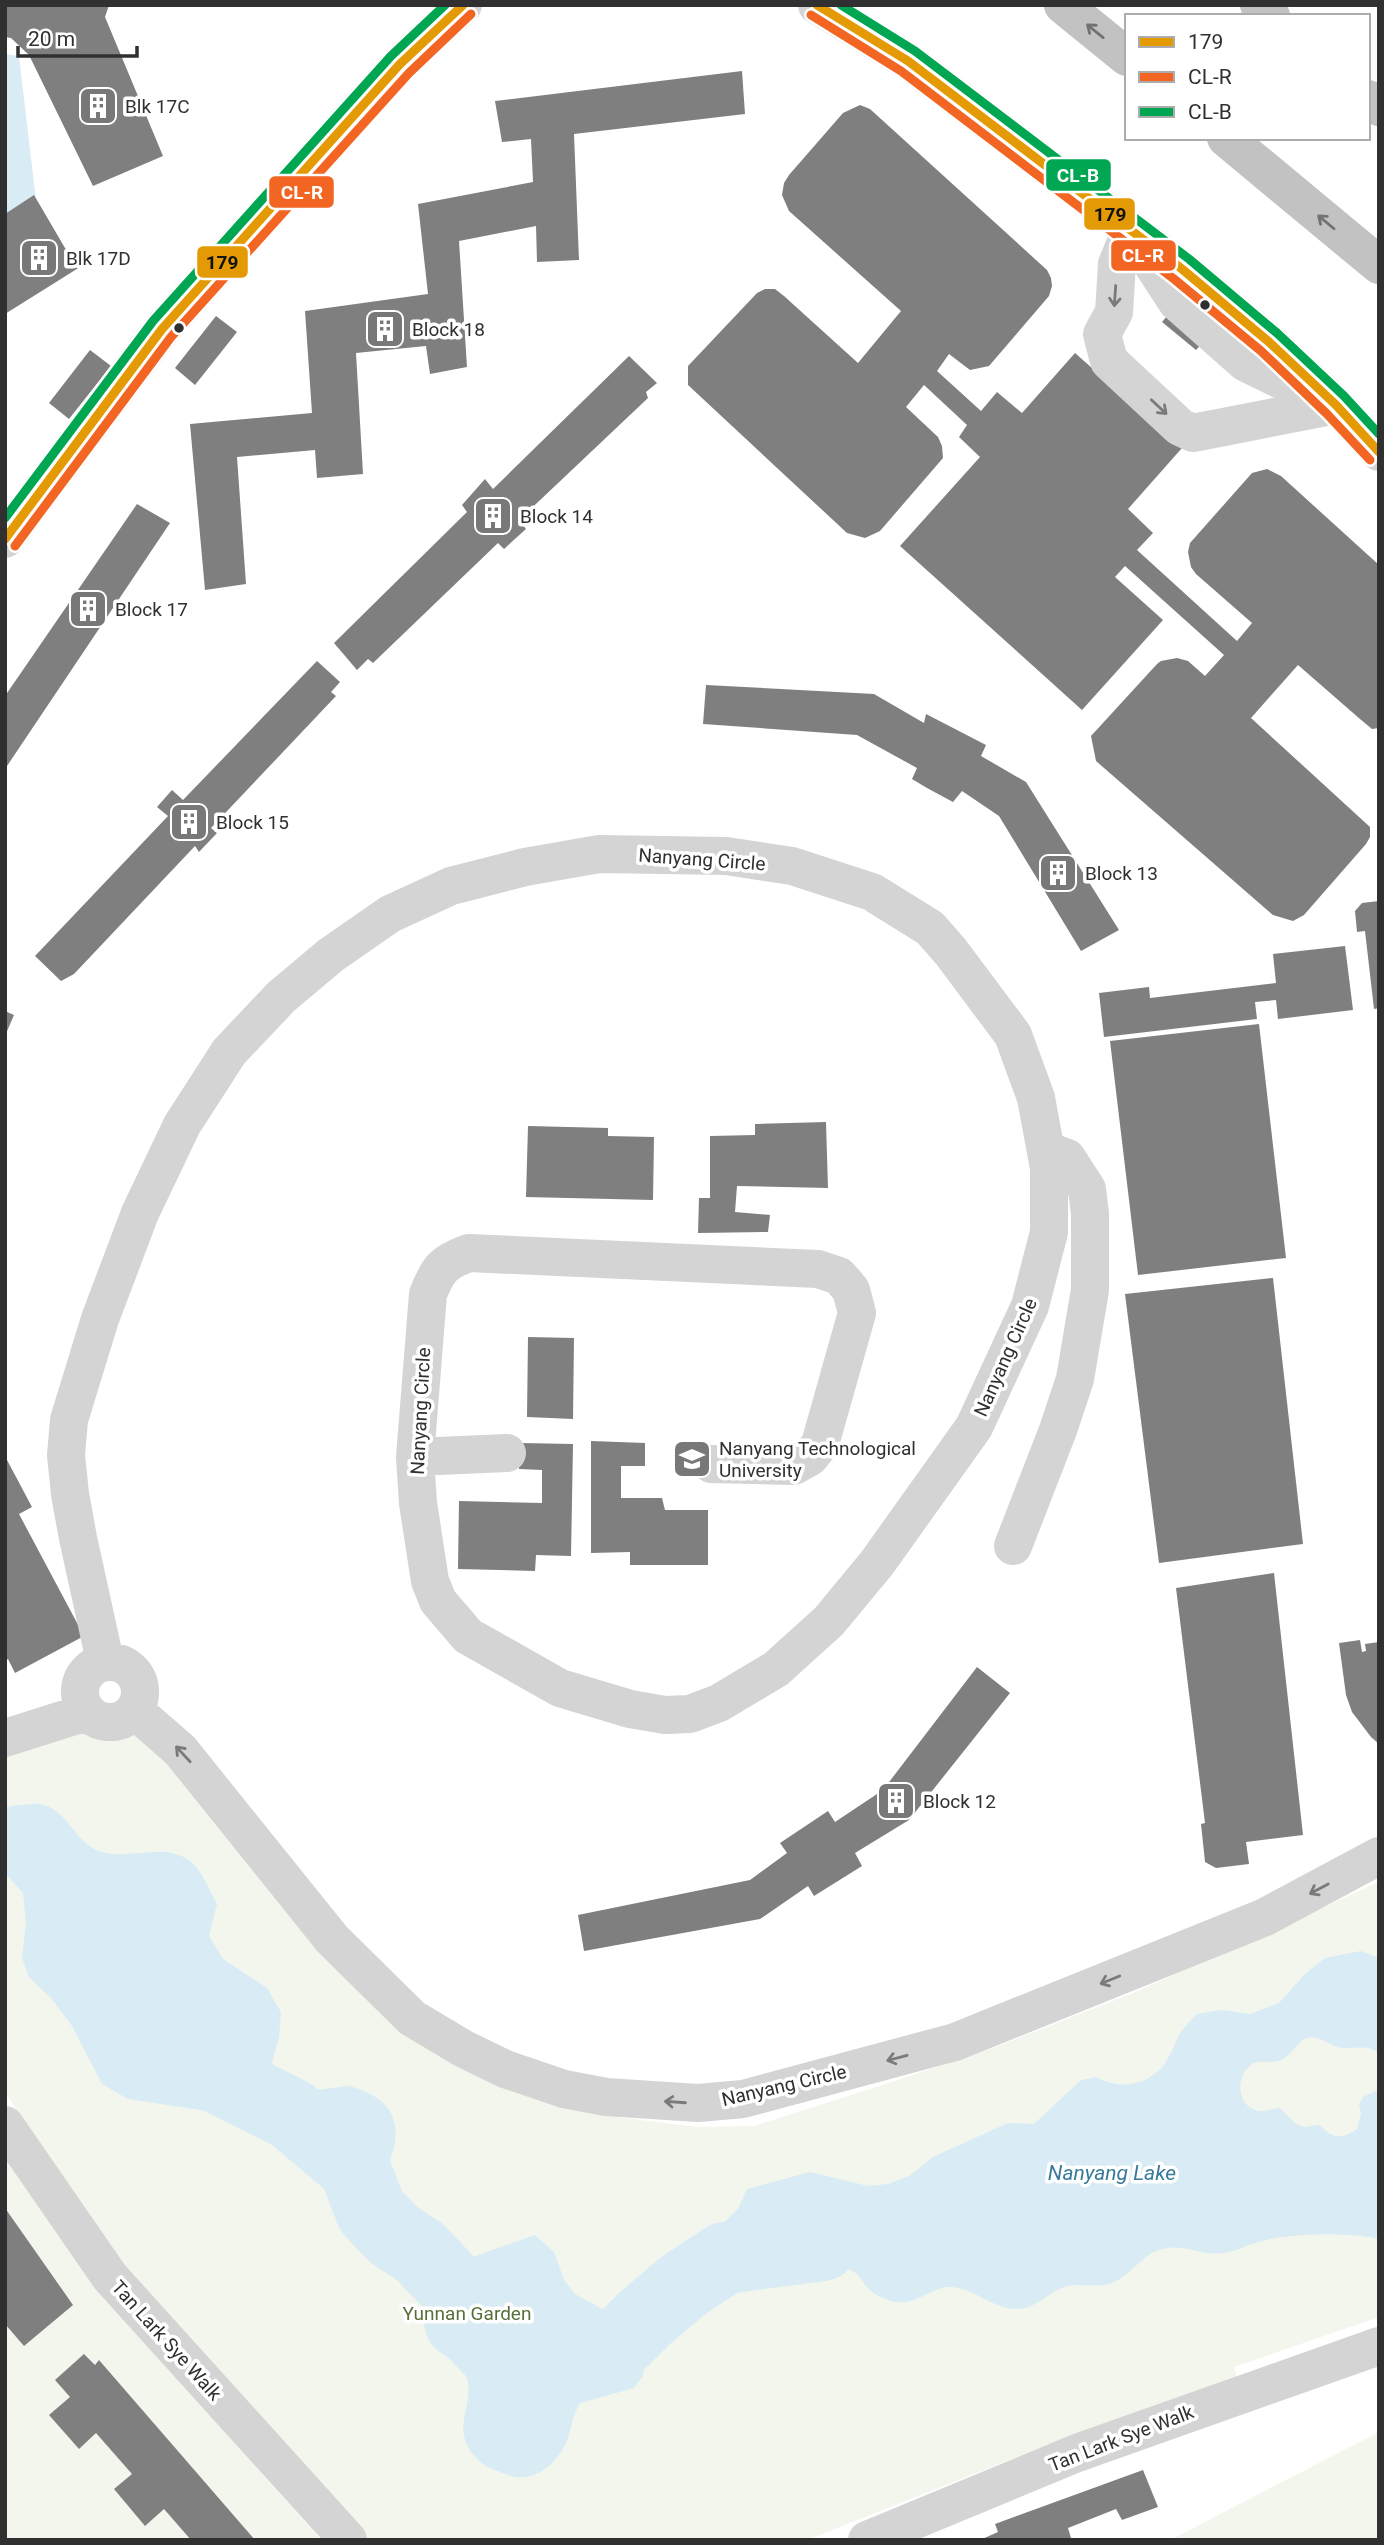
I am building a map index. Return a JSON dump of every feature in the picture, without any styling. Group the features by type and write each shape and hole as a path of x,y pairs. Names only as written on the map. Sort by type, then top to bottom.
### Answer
{"highway":[{"path":"1063,5 1125,55"},
{"path":"1228,140 1379,265"}],"street":[{"path":"5,539 162,329 400,64 463,5"},
{"path":"817,5 908,61 1231,308 1336,405 1379,452"},
{"path":"1131,230 1117,264 1114,312 1102,334 1104,349 1109,361 1181,427 1193,433 1336,405"},
{"name":"Nanyang Circle","path":"91,1687 78,1538 66,1455 69,1420 100,1319 135,1225 182,1125 229,1052 281,997 331,955 390,914 451,886 525,867 599,854 726,856 792,866 872,891 930,928 1013,1035 1036,1098 1049,1168 1049,1232 1030,1306 974,1427 877,1563 829,1621 776,1670 719,1703 690,1714 665,1714 630,1709 560,1688 468,1636 438,1601 430,1581 418,1503 415,1457 428,1294 437,1272 452,1259 469,1254 804,1268 818,1269 839,1276 851,1290 857,1313 820,1444 810,1457 794,1466 711,1464"},
{"path":"1013,1546 1075,1379 1090,1290 1090,1214 1087,1189 1067,1158 1046,1150"},
{"path":"415,1457 507,1453"},
{"path":"5,1738 91,1687 115,1662 133,1672 138,1681 139,1701 134,1710 124,1718 111,1722 98,1720 91,1687"},
{"path":"5,1717 91,1687"},
{"name":"Nanyang Circle","path":"134,1710 180,1750 332,1939 412,2018 505,2069 564,2089 606,2097 698,2103 743,2099 955,2042 1265,1917 1379,1856"},
{"name":"Tan Lark Sye Walk","path":"5,2125 110,2277 348,2540"},
{"name":"Tan Lark Sye Walk","path":"867,2540 1077,2453 1379,2346"}],"green space":[{"name":"Yunnan Garden","path":"71,1722 95,1733 128,1726 151,1739 326,1957 601,2115 697,2127 754,2126 1001,2045 1138,1991 1379,1882 1379,2317 1234,2367 1237,2377 1070,2436 807,2540 367,2540 122,2269 5,2092 5,1744"},
{"path":"5,2156 96,2287 321,2540 5,2540"},
{"path":"1379,2432 1379,2540 1170,2540"}],"water":[{"path":"5,54 19,56 41,243 5,266"},
{"path":"38,1804 53,1809 85,1843 102,1852 167,1852 187,1859 196,1867 217,1904 209,1936 223,1959 267,1988 281,2012 279,2038 272,2062 278,2073 254,2126 220,2113 128,2099 102,2084 72,2026 51,1998 29,1977 22,1958 26,1922 23,1893 5,1873 5,1807"},
{"name":"Nanyang Lake","path":"1361,1951 1379,1958 1379,2053 1370,2049 1343,2048 1316,2038 1307,2038 1283,2059 1252,2064 1243,2075 1240,2090 1246,2104 1251,2108 1261,2111 1280,2108 1296,2124 1304,2127 1320,2125 1333,2135 1342,2136 1357,2129 1361,2114 1359,2104 1363,2097 1379,2089 1379,2239 1336,2234 1305,2235 1275,2238 1222,2253 1180,2248 1163,2249 1149,2255 1112,2283 1064,2287 1036,2304 1017,2309 1000,2306 968,2291 951,2287 936,2290 908,2302 891,2301 872,2292 856,2273 839,2268 793,2281 765,2284 743,2275 726,2257 720,2245 715,2231 738,2209 747,2189 810,2172 868,2186 888,2184 909,2176 933,2157 1008,2123 1034,2124 1081,2080 1096,2077 1115,2084 1125,2084 1145,2080 1161,2068 1185,2026 1197,2014 1221,2010 1250,2014 1279,2003 1306,1973 1325,1958"},
{"path":"349,2086 380,2101 388,2108 395,2126 387,2178 400,2191 406,2210 382,2254 362,2246 350,2237 343,2228 334,2183 326,2170 312,2155 283,2136 301,2087 317,2090"},
{"path":"440,2233 470,2258 535,2235 554,2252 564,2280 575,2294 608,2312 623,2340 645,2359 643,2376 634,2388 580,2403 560,2453 541,2472 525,2477 505,2474 485,2465 468,2447 463,2428 468,2396 467,2380 461,2368 435,2349 429,2340 419,2294 408,2268 430,2240"}],"building":[{"name":"Blk 17C","path":"5,5 109,5 105,17 163,156 93,186 29,55 11,38 5,37"},
{"name":"Block 18","path":"742,71 745,114 574,134 579,260 537,262 536,226 459,241 467,367 430,374 426,346 356,353 363,474 317,478 315,450 237,457 246,584 205,590 190,424 312,413 305,311 428,294 418,204 533,182 531,139 502,142 495,101"},
{"path":"860,105 870,109 1047,270 1051,278 1049,296 989,366 970,370 949,354 937,371 981,411 997,392 1022,413 1075,353 1182,448 1128,509 1153,533 1137,550 1237,641 1252,623 1196,574 1191,567 1188,552 1190,543 1252,473 1267,469 1281,476 1379,565 1379,728 1372,729 1298,665 1251,718 1370,827 1370,837 1366,844 1304,915 1293,921 1273,915 1096,761 1091,736 1157,664 1177,658 1188,661 1205,676 1224,655 1125,566 1115,577 1163,620 1082,710 900,546 980,457 959,437 967,425 924,385 906,407 938,437 943,458 880,531 865,538 847,533 688,385 688,366 757,293 765,289 775,289 784,296 858,363 901,311 789,211 782,195 789,175 843,113"},
{"name":"Blk 17D","path":"34,195 65,248 80,267 5,314 5,214"},
{"path":"1173,309 1207,338 1196,350 1162,322"},
{"path":"216,316 237,332 195,385 175,368"},
{"path":"90,350 111,366 69,419 49,403"},
{"name":"Block 14","path":"629,356 657,383 646,392 648,398 519,520 526,529 504,549 498,543 373,663 368,659 357,670 334,643 467,512 462,505 485,479 493,489"},
{"name":"Block 17","path":"137,504 170,523 5,769 5,696"},
{"name":"Block 15","path":"317,661 340,682 331,692 336,696 211,828 217,833 199,852 195,846 74,974 61,981 35,956 168,816 157,807 172,790 183,800"},
{"name":"Block 13","path":"706,685 874,694 924,723 926,714 986,745 981,756 1026,782 1119,930 1081,951 999,816 962,791 953,802 912,779 917,768 857,735 703,724"},
{"path":"1379,901 1379,1008 1374,1009 1365,931 1357,932 1355,911 1362,903"},
{"path":"1345,946 1353,1010 1278,1019 1276,1000 1255,1002 1257,1019 1104,1037 1099,993 1149,987 1150,998 1276,983 1273,954"},
{"path":"5,1011 14,1015 5,1036"},
{"path":"1259,1024 1286,1258 1138,1275 1110,1041"},
{"path":"826,1122 828,1188 737,1186 735,1212 770,1215 768,1232 698,1233 699,1198 710,1198 710,1136 755,1135 755,1124"},
{"path":"528,1126 608,1128 608,1136 654,1137 653,1200 526,1197"},
{"path":"1273,1278 1303,1544 1159,1563 1125,1294"},
{"path":"528,1337 574,1338 573,1419 527,1417"},
{"path":"591,1441 645,1443 645,1466 621,1466 621,1498 662,1498 665,1510 708,1510 708,1565 630,1565 630,1552 591,1553"},
{"path":"520,1443 573,1444 571,1556 536,1555 535,1571 458,1569 459,1501 542,1503 542,1470 519,1469"},
{"path":"7,1460 32,1507 19,1514 84,1636 15,1673 8,1659 5,1661"},
{"path":"1274,1573 1303,1835 1246,1842 1249,1864 1216,1868 1205,1862 1201,1824 1205,1823 1176,1588"},
{"path":"1360,1640 1362,1652 1366,1651 1365,1644 1379,1642 1379,1744 1352,1712 1346,1695 1339,1643"},
{"name":"Block 12","path":"977,1667 1010,1693 909,1820 855,1853 862,1866 814,1896 808,1886 760,1919 584,1951 578,1915 750,1880 787,1853 780,1843 828,1811 835,1822 883,1790"},
{"path":"5,2208 73,2305 24,2346 5,2324"},
{"path":"84,2354 95,2365 99,2360 255,2540 191,2540 164,2509 145,2526 114,2489 132,2474 96,2433 79,2449 49,2415 70,2397 55,2380"},
{"path":"1143,2470 1158,2507 1122,2520 1116,2509 1068,2528 1071,2538 1066,2540 980,2540 998,2532 995,2524"}],"waterway":[{"path":"179,2058 291,2114 354,2167 371,2211 394,2235 420,2252 458,2292 480,2339 512,2371 547,2377 623,2340 684,2285 725,2258 822,2245"}],"transit line":[{"name":"CL-B","path":"5,518 153,321 391,56 445,5"},
{"name":"179","path":"5,539 162,329 400,64 463,5"},
{"name":"179","path":"817,5 908,61 1182,269 1269,342 1336,405 1379,452"},
{"name":"CL-B","path":"841,5 915,51 1189,259 1277,333 1344,396 1379,434"},
{"name":"CL-R","path":"15,546 171,337 409,73 471,14"},
{"name":"CL-R","path":"811,15 901,71 1174,279 1261,351 1327,414 1370,460"}],"place":[{"name":"Blk 17C","path":"98,106"},
{"name":"Blk 17D","path":"39,258"},
{"name":"Block 18","path":"385,329"},
{"name":"Block 14","path":"493,516"},
{"name":"Block 17","path":"88,609"},
{"name":"Block 15","path":"189,822"},
{"name":"Block 13","path":"1058,873"},
{"name":"Nanyang Technological University","path":"692,1459"},
{"name":"Block 12","path":"896,1801"}]}
